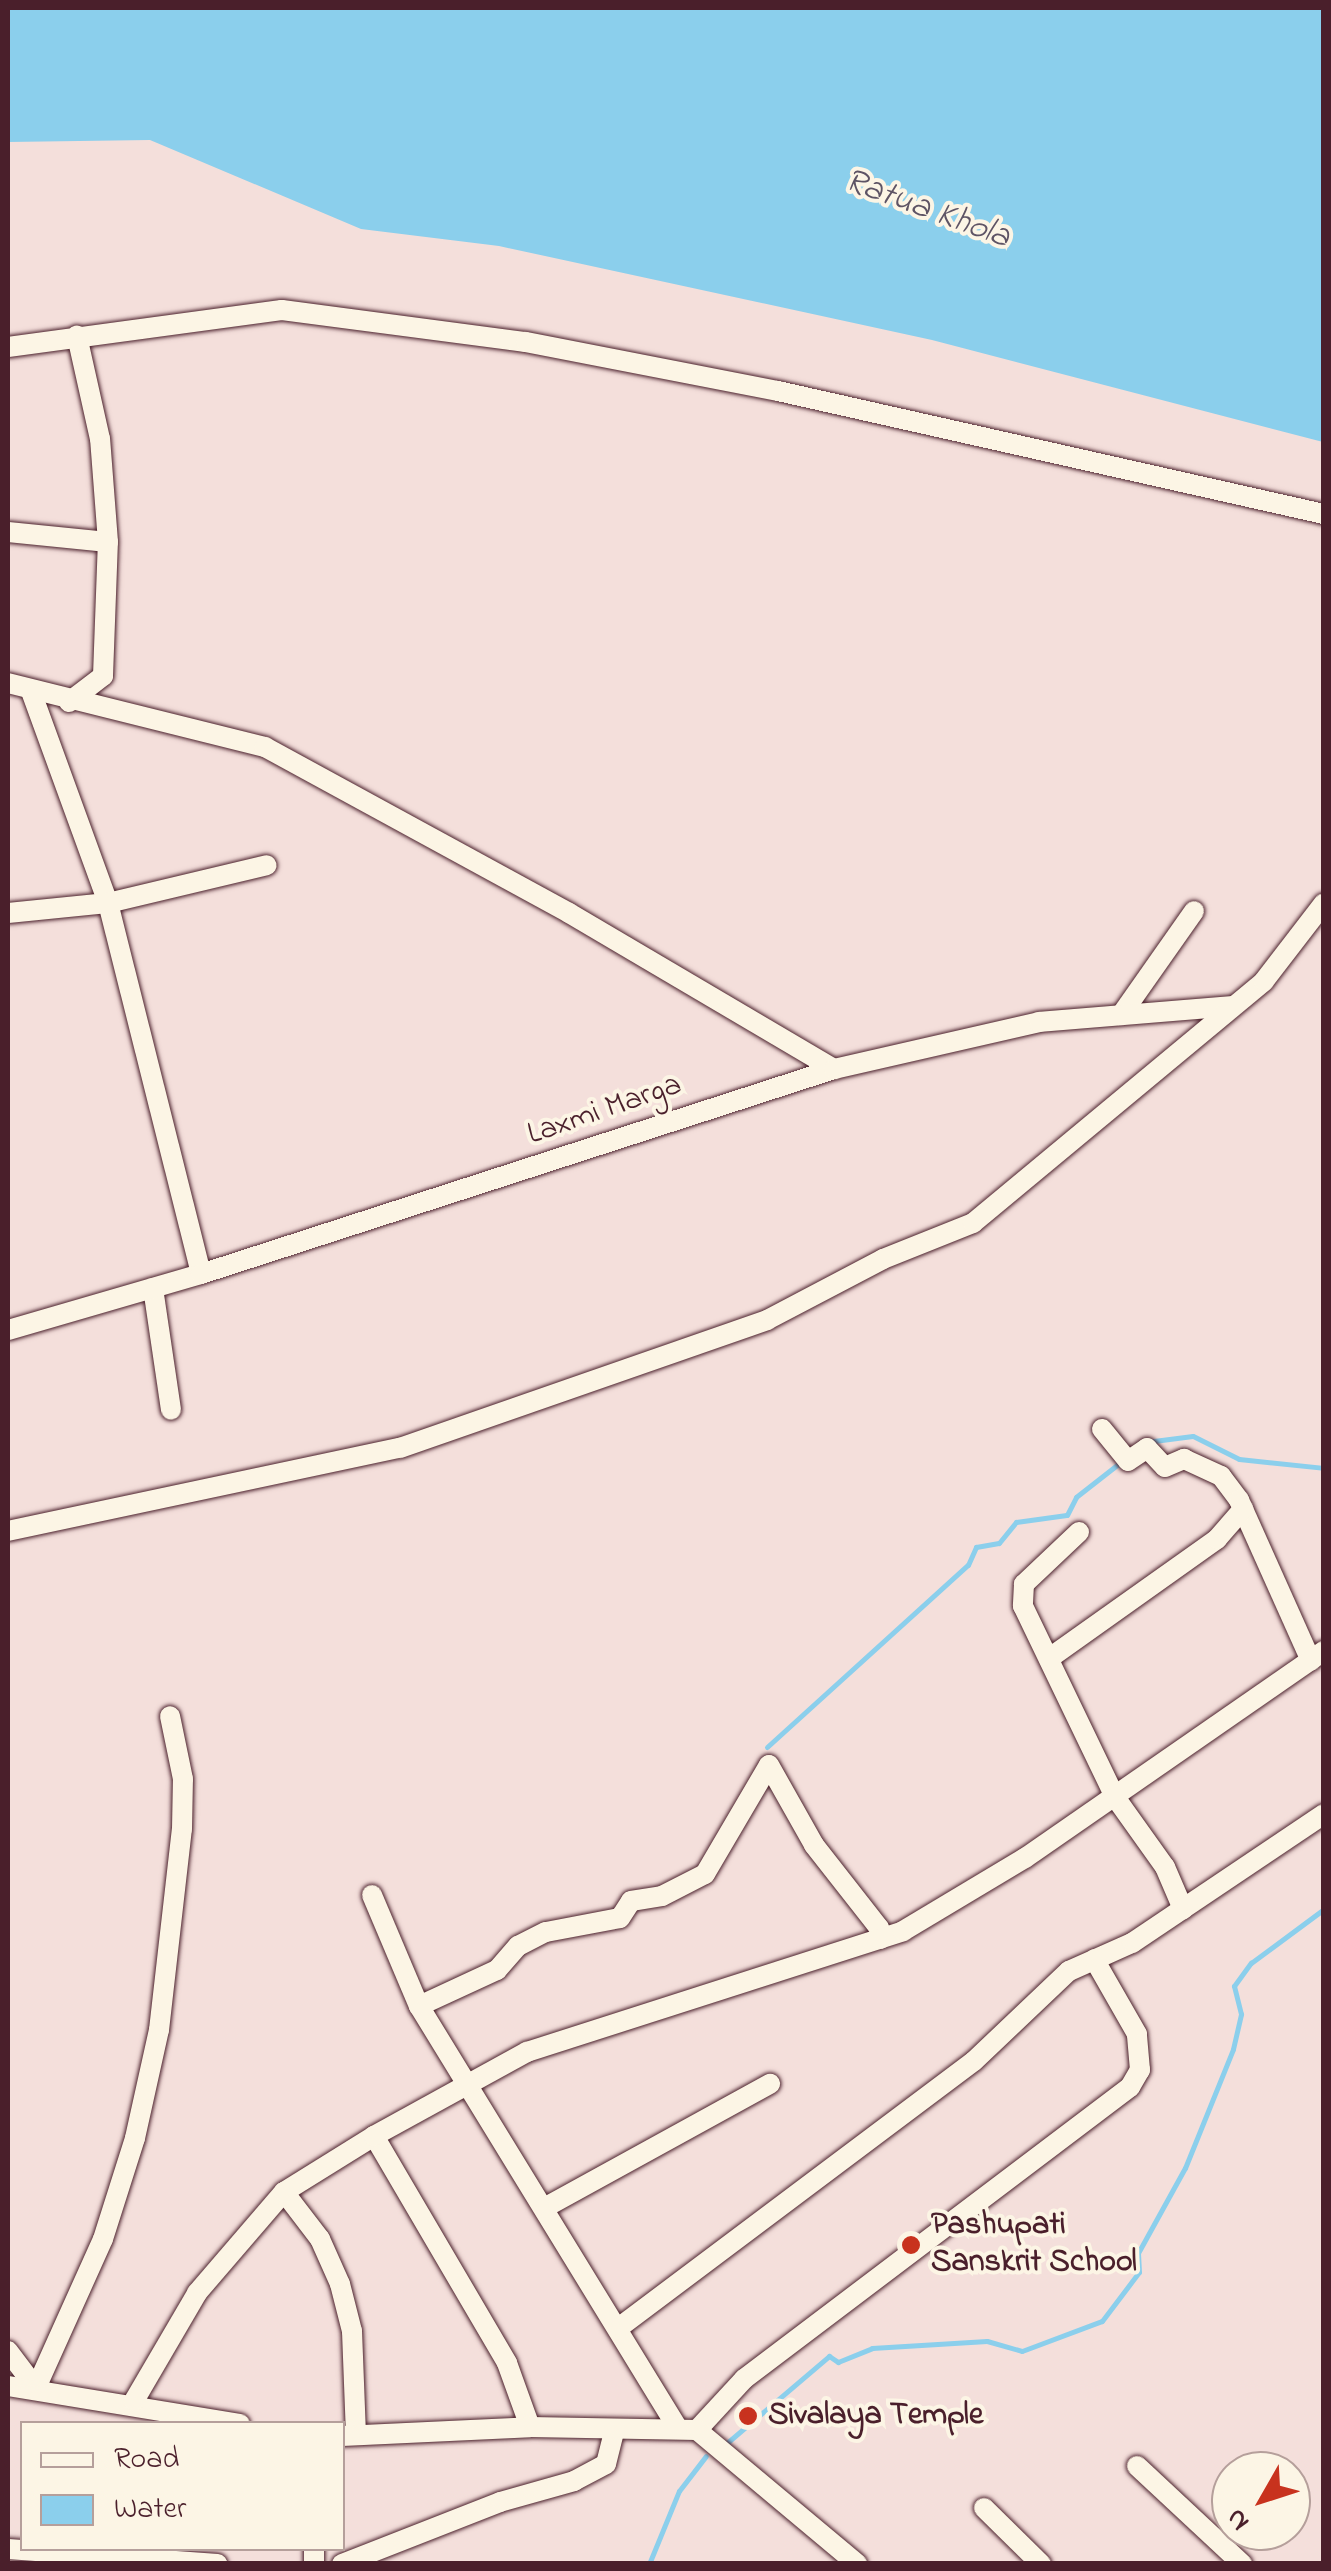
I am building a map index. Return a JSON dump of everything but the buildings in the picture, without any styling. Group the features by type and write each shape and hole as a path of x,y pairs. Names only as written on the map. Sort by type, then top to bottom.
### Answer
{"street":[{"path":"8,347 282,310 526,342 778,391 1324,514"},
{"path":"69,702 103,676 108,542 100,439 77,336"},
{"path":"8,532 108,542"},
{"path":"8,683 32,694 265,747 569,913 834,1069"},
{"path":"32,694 108,903 200,1274"},
{"path":"8,913 108,903 267,865"},
{"path":"8,1531 400,1448 767,1320 882,1259 973,1223 1234,1006 1284,958 1324,903"},
{"path":"1121,1015 1194,911"},
{"name":"Laxmi Marga","path":"8,1330 200,1274 834,1069 1039,1022 1234,1006"},
{"path":"153,1288 171,1410"},
{"path":"134,2402 197,2293 284,2192 374,2136 542,2047 880,1939 960,1900 1317,1656 1243,1509 1221,1476 1184,1459 1165,1467 1147,1448 1128,1461 1102,1428"},
{"path":"1051,1657 1217,1539 1243,1509"},
{"path":"1078,1532 1024,1584 1024,1606 1115,1796 1165,1867 1183,1909"},
{"path":"36,2388 103,2239 159,2030 182,1828 183,1779 170,1716"},
{"path":"419,2006 497,1970 518,1946 546,1932 620,1918 631,1901 662,1896 706,1874 768,1765 814,1844 880,1928 880,1939"},
{"path":"621,2326 930,2095 1069,1971 1183,1909 1324,1814"},
{"path":"372,1895 419,2006 465,2086 688,2429 857,2564"},
{"path":"284,2192 320,2238 340,2284 352,2331 349,2436 530,2427 688,2429 744,2378 1130,2087 1140,2070 1137,2034 1094,1959"},
{"path":"544,2208 770,2084"},
{"path":"374,2136 507,2363 530,2427"},
{"path":"8,2351 36,2388"},
{"path":"8,2386 134,2402 226,2421"},
{"path":"342,2564 500,2502 574,2481 606,2464 616,2430"},
{"path":"1136,2466 1242,2564"},
{"path":"984,2508 1040,2564"},
{"path":"36,2551 217,2564"}],"water":[{"name":"Ratua Khola","path":"8,8 1323,8 1323,442 932,340 499,246 361,229 150,140 8,142"}],"waterway":[{"path":"1146,1442 1193,1436 1239,1459 1324,1468"},
{"path":"767,1747 968,1565 976,1547 999,1543 1016,1522 1067,1515 1076,1497 1122,1461"},
{"path":"728,2442 829,2356 838,2362 872,2348 987,2341 1022,2351 1102,2321 1139,2272 1138,2253 1185,2168 1233,2049 1241,2014 1234,1986 1251,1963 1324,1909"},
{"path":"649,2564 679,2491 706,2456"}],"place":[{"name":"Pashupati Sanskrit School","path":"911,2245"},
{"name":"Sivalaya Temple","path":"748,2416"}]}
